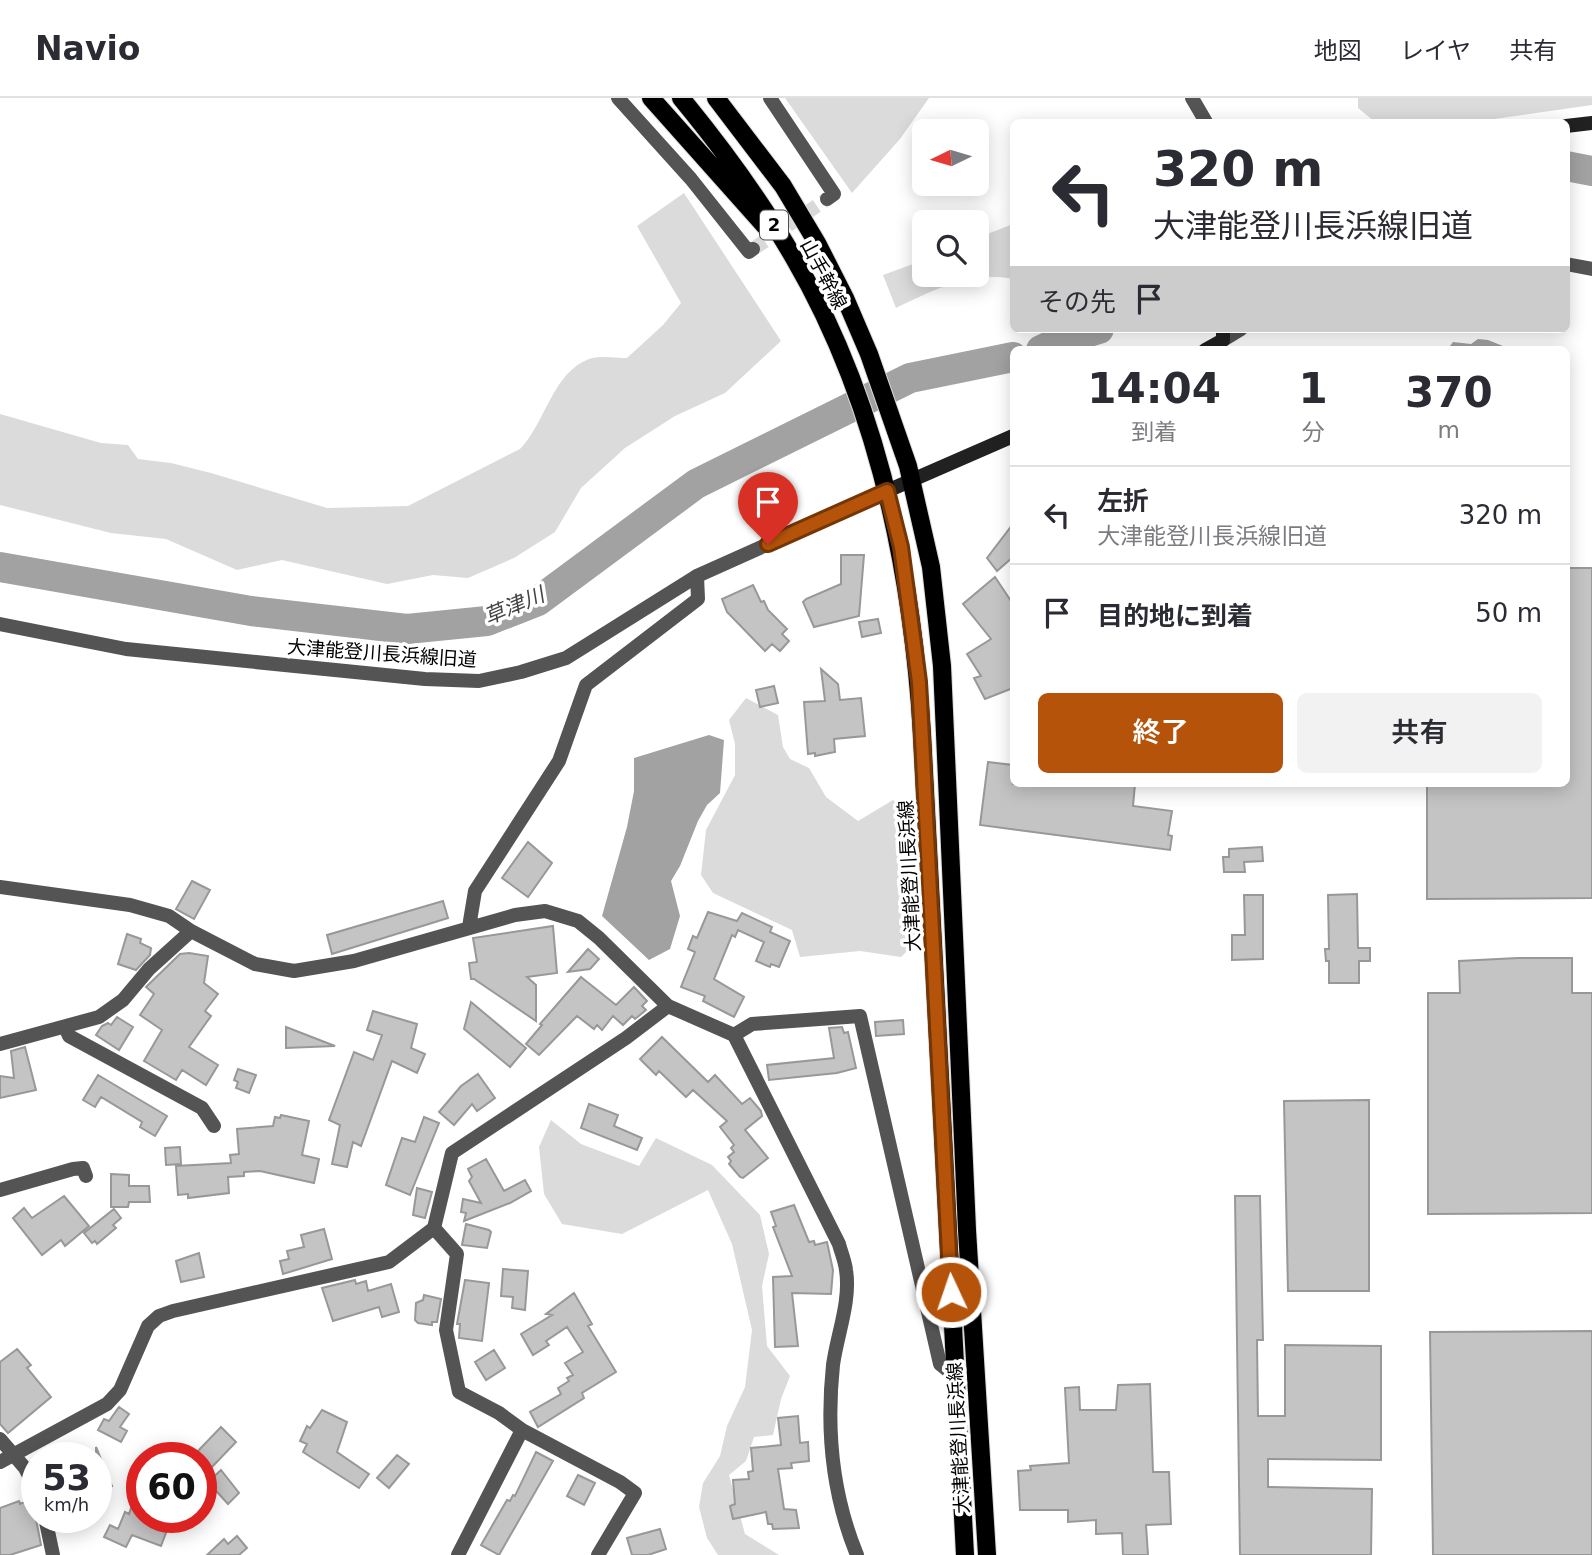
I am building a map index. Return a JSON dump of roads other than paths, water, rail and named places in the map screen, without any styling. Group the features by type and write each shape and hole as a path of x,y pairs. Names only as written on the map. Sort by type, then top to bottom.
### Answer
{"main road":[{"path":"652,98 795,260"},
{"name":"山手幹線","path":"681,98 758,199 795,260 845,364 887,491"},
{"name":"山手幹線","path":"716,98 783,186 817,243 869,354 912,482"},
{"path":"1570,125 1592,122"},
{"path":"1210,346 1223,334"},
{"path":"887,491 1010,437"},
{"name":"大津能登川長浜線","path":"912,482 931,566 942,666 954,886 967,1230 987,1555"},
{"name":"大津能登川長浜線","path":"887,491 901,547 919,682 965,1555"}],"street":[{"path":"618,98 691,178 749,252 753,249"},
{"path":"770,98 834,194 827,199"},
{"path":"1192,98 1204,119"},
{"path":"1570,265 1592,269"},
{"name":"大津能登川長浜線旧道","path":"0,624 126,649 425,680 479,681 521,673 566,658 697,576 887,491"},
{"path":"469,927 475,891 559,761 586,685 698,599 697,576"},
{"path":"0,887 130,905 169,916 191,931 254,964 293,971 354,961 469,927 515,915 545,911 570,918 599,937 668,1006 734,1035 839,1244 846,1270 847,1287 833,1366 829,1420 838,1498 857,1555"},
{"path":"0,1044 99,1017 134,990 149,969 191,931"},
{"path":"0,1439 7,1458 107,1404 120,1390 148,1326 159,1316 389,1262 434,1228 452,1153 626,1038 668,1006"},
{"path":"734,1035 752,1024 860,1016 940,1364 955,1376"},
{"path":"65,1027 69,1036 202,1108 214,1126"},
{"path":"0,1190 73,1168 83,1168 86,1176"},
{"path":"434,1228 457,1254 446,1330 459,1392 635,1493 598,1555"},
{"path":"458,1555 522,1430"},
{"path":"48,1533 53,1555"}],"waterway":[{"name":"草津川","path":"1570,167 1592,171"},
{"name":"草津川","path":"1049,346 1086,333"},
{"name":"草津川","path":"0,567 251,611 407,629 487,621 538,601 696,484 910,378 1010,358"}],"tunnel":[{"path":"753,249 827,199"}]}
